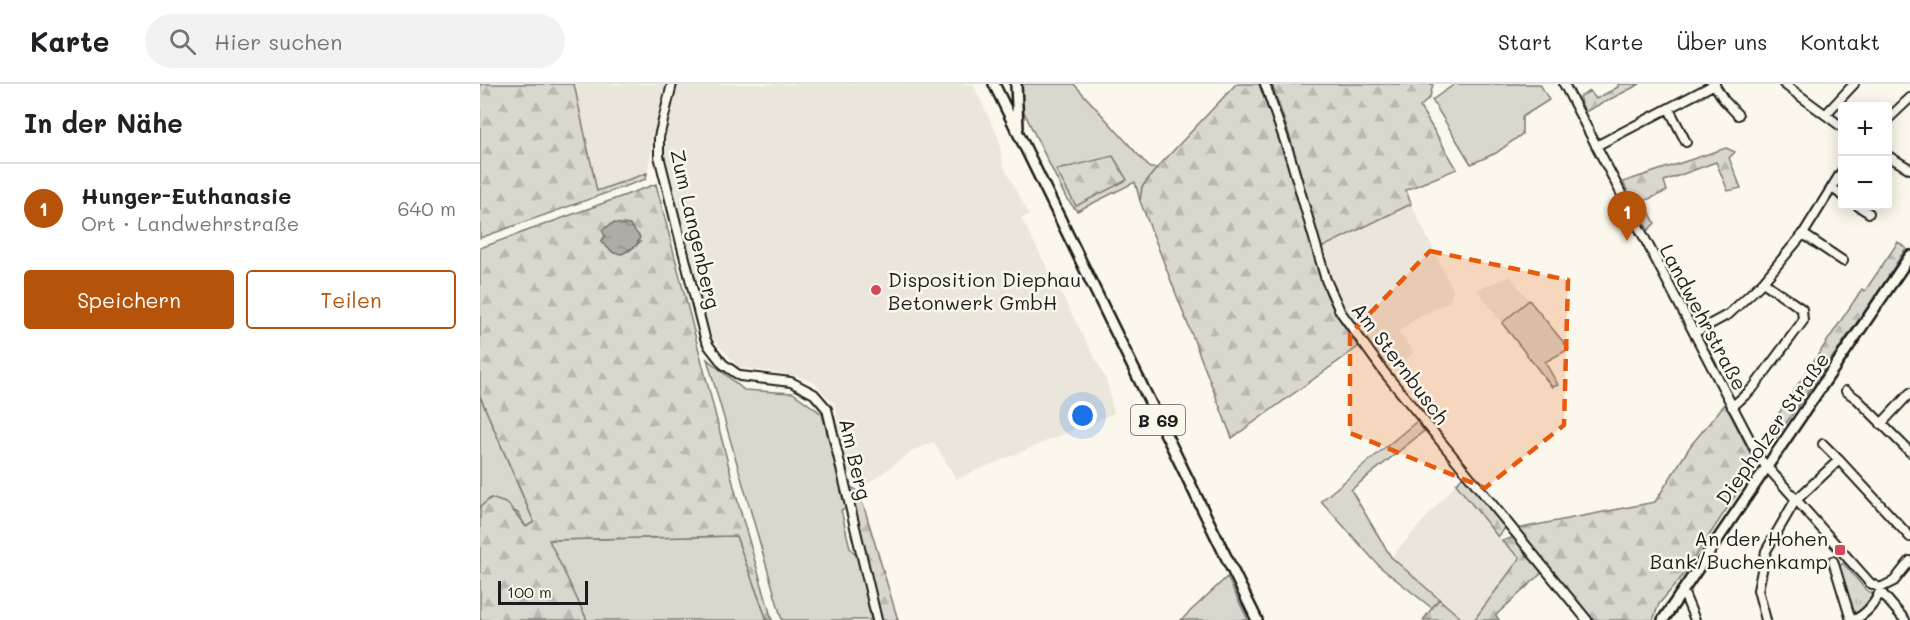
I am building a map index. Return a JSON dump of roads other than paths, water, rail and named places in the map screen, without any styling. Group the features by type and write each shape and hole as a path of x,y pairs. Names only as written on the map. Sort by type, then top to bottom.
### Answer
{"main road":[{"name":"B 69","path":"994,84 1257,620"},
{"path":"1016,84 1018,134"},
{"name":"Diepholzer Straße","path":"1663,620 1910,256"}],"street":[{"name":"Zum Langenberg","path":"672,84 659,137 658,156 705,338 709,345"},
{"name":"Am Sternbusch","path":"1264,84 1290,156 1326,280 1340,310 1384,372 1587,620"},
{"name":"Landwehrstraße","path":"1564,84 1732,407 1767,467 1795,501 1870,583 1880,590 1905,620"},
{"path":"1596,146 1669,110 1714,84 1724,100 1738,115"},
{"path":"1784,84 1838,124"},
{"path":"1826,114 1854,84"},
{"path":"1892,114 1910,98"},
{"path":"1669,110 1686,142"},
{"path":"1892,159 1910,169"},
{"path":"1694,333 1729,314 1763,282 1803,234 1838,178"},
{"path":"1832,188 1838,192"},
{"path":"1864,210 1869,213"},
{"path":"1803,234 1843,261"},
{"path":"1732,407 1743,399 1773,363 1804,317 1798,306 1763,282"},
{"name":"Am Berg","path":"709,345 723,364 740,376 791,382 814,394 827,409 877,620"},
{"path":"1846,391 1910,452"},
{"path":"1881,424 1910,393"},
{"path":"1823,444 1910,537"},
{"path":"1766,620 1758,590 1766,551 1795,501 1839,460"},
{"path":"1833,561 1852,620 1863,614 1880,590 1894,581 1910,561"},
{"path":"1681,594 1685,596 1695,620"}],"water":[{"path":"613,223 630,225 640,237 636,246 622,254 614,253 601,242 605,236 602,230"}],"place":[{"name":"Hunger-Euthanasie","path":"1627,241"},
{"name":"Disposition Diephau Betonwerk GmbH","path":"876,290"},
{"name":"An der Hohen Bank/Buchenkamp","path":"1840,550"}]}
